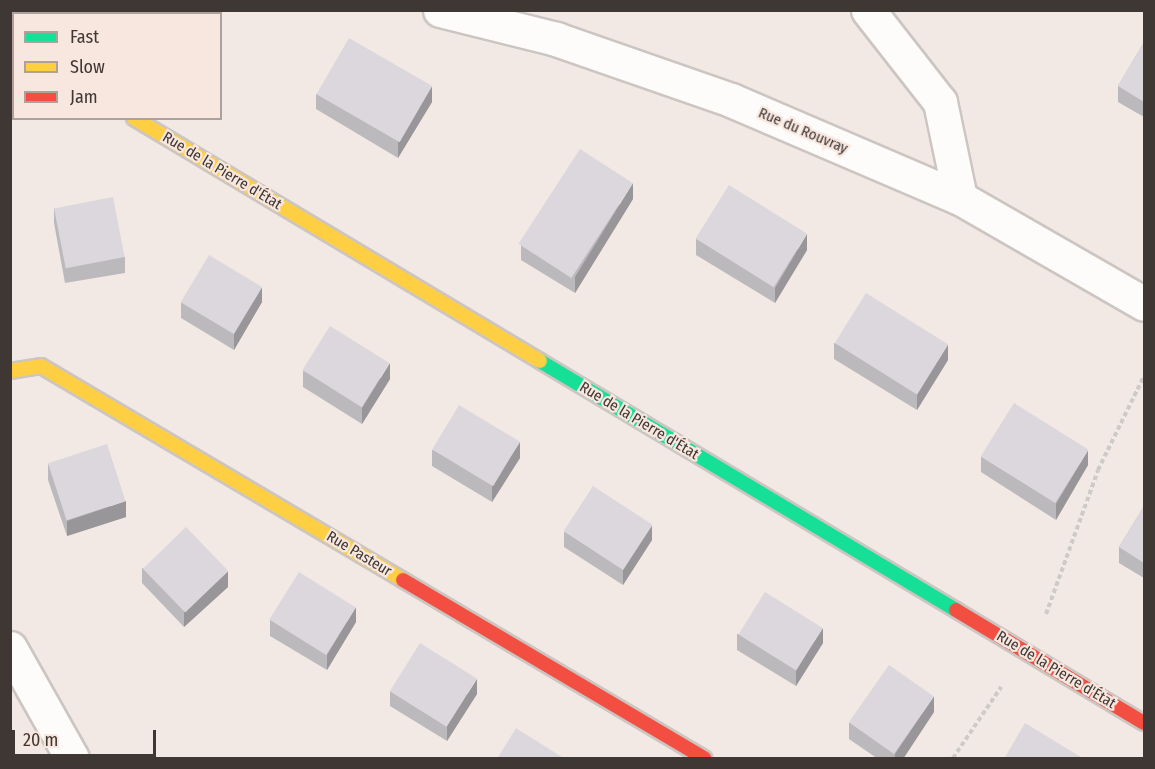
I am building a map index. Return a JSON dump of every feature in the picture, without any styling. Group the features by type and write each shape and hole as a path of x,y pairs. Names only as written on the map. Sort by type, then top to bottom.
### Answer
{"street":[{"name":"Rue du Rouvray","path":"440,10 556,39 731,100 960,198 1144,304"},
{"path":"868,10 940,102 960,198"},
{"name":"Rue de la Pierre d'État","path":"137,120 1144,723"},
{"name":"Rue Pasteur","path":"10,371 41,366 704,759"},
{"path":"10,648 72,759"}],"path":[{"path":"953,759 1043,620 1098,470 1144,376"}],"building":[{"path":"349,38 432,86 400,142 316,94"},
{"path":"1144,42 1144,102 1118,86"},
{"path":"580,149 633,183 571,278 518,244"},
{"path":"729,185 807,234 774,287 696,238"},
{"path":"113,197 125,257 66,268 54,208"},
{"path":"209,255 262,287 234,334 181,302"},
{"path":"866,293 948,344 917,394 835,343"},
{"path":"330,326 389,363 362,407 302,370"},
{"path":"1014,403 1089,450 1055,503 981,456"},
{"path":"459,405 520,442 493,486 432,450"},
{"path":"107,444 126,501 67,520 48,463"},
{"path":"593,486 653,525 623,570 564,531"},
{"path":"1144,506 1144,563 1119,547"},
{"path":"186,527 228,571 185,613 143,569"},
{"path":"299,572 356,608 326,655 269,619"},
{"path":"765,592 823,628 796,670 739,634"},
{"path":"420,643 477,679 447,727 390,691"},
{"path":"889,665 934,697 894,754 849,722"},
{"path":"1025,723 1084,759 1004,759"},
{"path":"516,728 565,759 497,759"}],"traffic: fast":[{"path":"10,49 12,46"},
{"path":"540,361 956,610"}],"traffic: slow":[{"path":"137,120 540,361"},
{"path":"10,371 41,366 403,580"}],"traffic: jam":[{"path":"403,580 704,758"},
{"path":"956,610 1144,723"}]}
